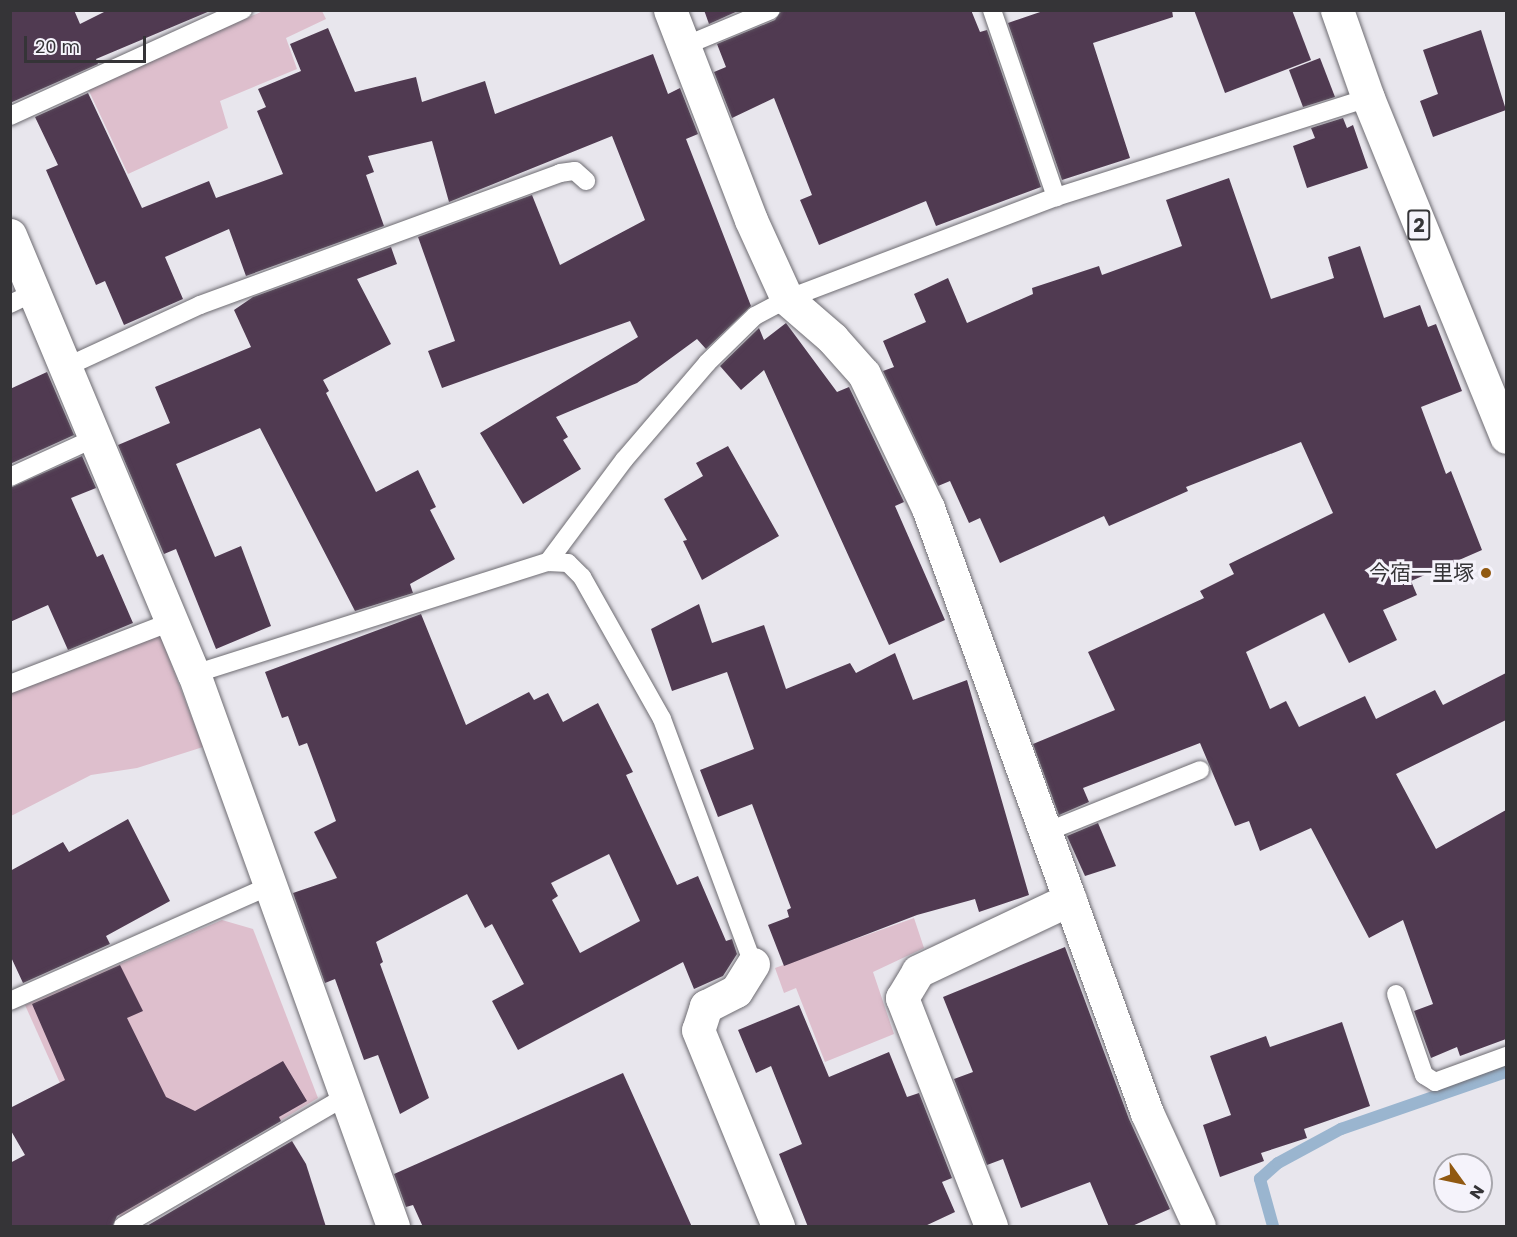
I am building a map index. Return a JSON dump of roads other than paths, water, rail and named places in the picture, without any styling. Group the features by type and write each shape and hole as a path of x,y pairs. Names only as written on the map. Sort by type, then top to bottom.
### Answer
{"street":[{"path":"670,10 682,47 787,299 832,338 864,374 928,508 1147,1113 1196,1226"},
{"name":"2","path":"1337,10 1368,98 1506,437"},
{"path":"10,235 23,298 66,366 194,674 393,1227"},
{"path":"991,1227 903,998 918,971 1070,899"},
{"path":"753,964 736,991 706,1006 698,1030 778,1227"}],"lane":[{"path":"10,116 243,10"},
{"path":"682,47 771,10"},
{"path":"992,10 1056,197"},
{"path":"548,562 624,460 707,363 755,316 787,299 1056,197 1368,98"},
{"path":"66,366 200,305 549,177 575,171 586,181"},
{"path":"10,477 97,437"},
{"path":"194,674 548,562 568,563 582,577 662,719 753,964"},
{"path":"10,684 173,621"},
{"path":"1046,832 1200,770"},
{"path":"10,1001 270,886"},
{"path":"1396,994 1424,1075 1435,1082 1506,1056"},
{"path":"123,1227 345,1097"}],"waterway":[{"path":"1273,1226 1260,1179 1278,1163 1341,1129 1506,1072"}],"place":[{"name":"今宿一里塚","path":"1486,573"}]}
